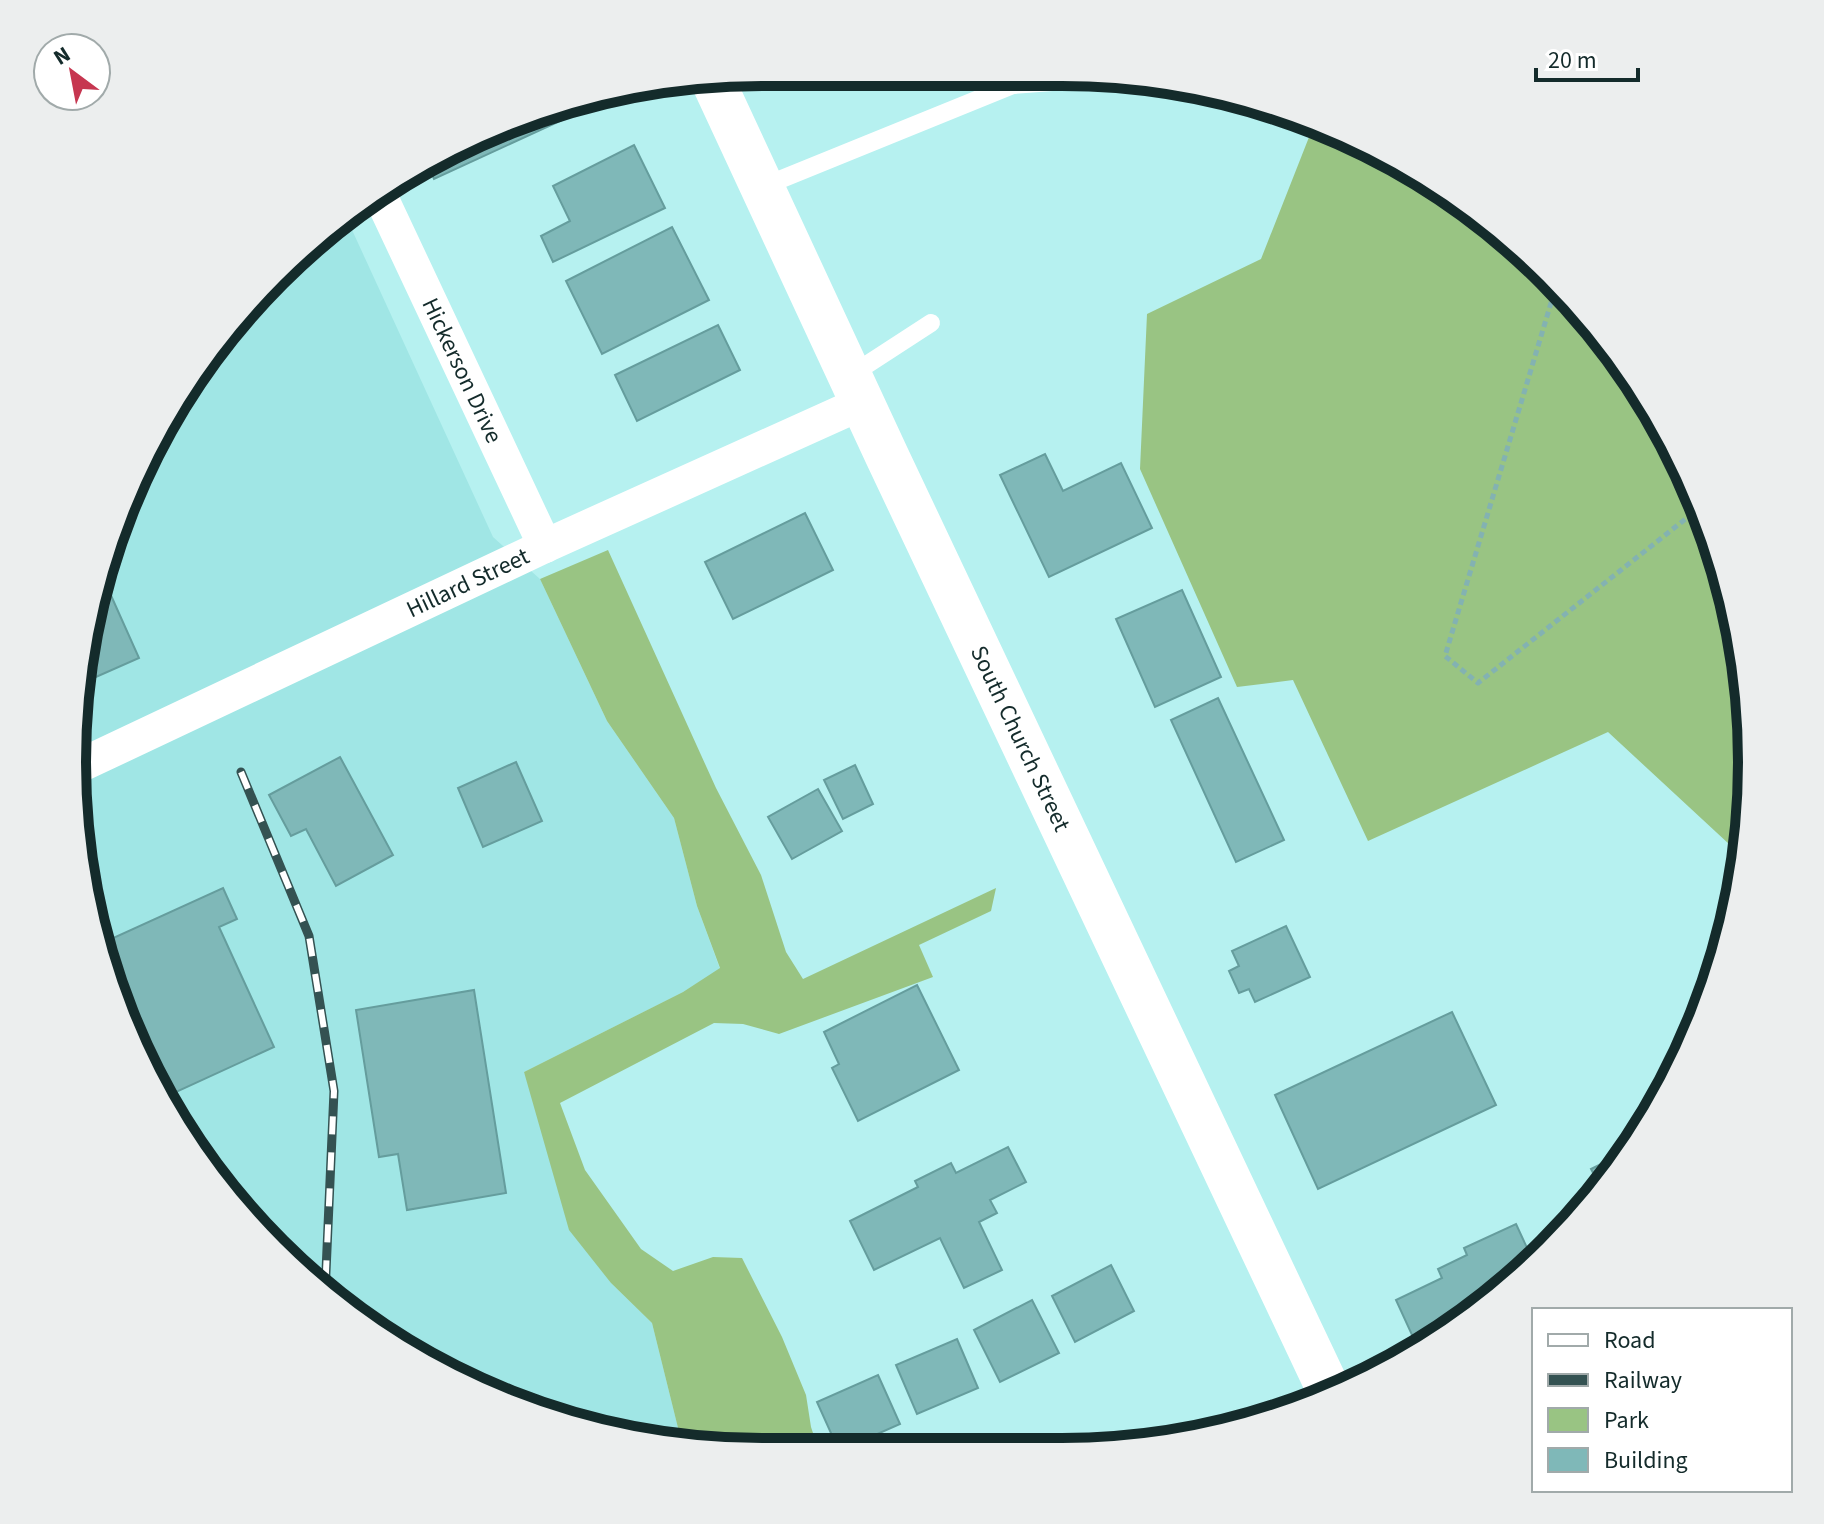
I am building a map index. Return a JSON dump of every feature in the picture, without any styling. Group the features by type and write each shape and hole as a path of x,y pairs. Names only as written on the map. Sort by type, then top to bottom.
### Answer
{"main road":[{"name":"South Church Street","path":"716,87 1326,1385"}],"street":[{"name":"Hickerson Drive","path":"383,202 545,546"},
{"name":"Hillard Street","path":"86,763 545,546 856,389"}],"lane":[{"path":"762,187 1000,86"},
{"path":"856,389 931,323"}],"path":[{"path":"1553,297 1445,656 1478,683 1691,515"}],"shaded area":[{"path":"350,226 493,537 540,579 607,721 674,818 697,906 720,969 683,992 524,1072 611,1283 652,1323 679,1433 587,1415 503,1387 386,1324 316,1270 284,1240 226,1174 200,1138 137,1021 109,937 99,894 87,806 87,718 99,630 122,545 156,463 200,386 254,316 284,284"}],"green space":[{"path":"1311,133 1400,177 1474,226 1540,284 1598,350 1624,386 1668,463 1687,503 1715,587 1725,630 1737,718 1737,806 1732,847 1608,732 1368,841 1293,680 1237,687 1140,469 1147,314 1261,259"},
{"path":"608,550 716,788 761,875 786,952 803,979 996,888 991,911 919,945 933,977 779,1034 743,1024 714,1023 560,1103 585,1170 641,1249 673,1271 713,1257 742,1258 782,1337 806,1395 815,1438 718,1437 679,1433 652,1323 611,1283 569,1230 524,1072 683,992 720,968 697,906 674,818 607,721 540,579"}],"building":[{"path":"584,110 434,179 431,173 503,137"},
{"path":"634,145 665,208 553,262 541,236 570,221 553,186"},
{"path":"672,227 709,300 602,354 566,281"},
{"path":"718,325 740,370 637,421 615,375"},
{"path":"1045,454 1063,491 1121,463 1152,528 1049,577 1000,475"},
{"path":"805,513 833,570 733,619 705,562"},
{"path":"1182,590 1221,677 1155,707 1116,619"},
{"path":"108,591 139,658 91,679 99,630"},
{"path":"1218,698 1284,840 1236,862 1171,720"},
{"path":"340,757 393,855 336,886 306,829 291,836 269,795"},
{"path":"516,762 542,821 483,847 458,788"},
{"path":"855,765 873,804 843,819 824,780"},
{"path":"818,789 842,831 792,859 768,817"},
{"path":"223,888 237,919 219,927 274,1047 173,1093 137,1021 110,940"},
{"path":"1286,926 1310,977 1255,1002 1249,989 1239,993 1229,971 1239,966 1232,951"},
{"path":"917,985 959,1070 858,1121 832,1068 839,1064 824,1032"},
{"path":"474,990 506,1193 407,1210 398,1154 379,1157 356,1010"},
{"path":"1452,1012 1496,1105 1318,1189 1275,1095"},
{"path":"1008,1147 1026,1182 990,1200 997,1213 979,1222 1002,1270 964,1288 940,1238 874,1270 850,1221 918,1187 915,1181 951,1163 956,1173"},
{"path":"1607,1161 1595,1177 1591,1169"},
{"path":"1516,1224 1528,1251 1474,1298 1414,1339 1396,1300 1442,1278 1438,1269 1467,1255 1464,1248"},
{"path":"1111,1265 1134,1311 1075,1342 1052,1296"},
{"path":"1032,1300 1059,1353 1000,1382 974,1330"},
{"path":"957,1339 978,1388 917,1414 896,1365"},
{"path":"878,1375 900,1424 868,1438 833,1438 817,1402"}],"railway":[{"path":"241,772 309,936 334,1091 326,1278"}]}
